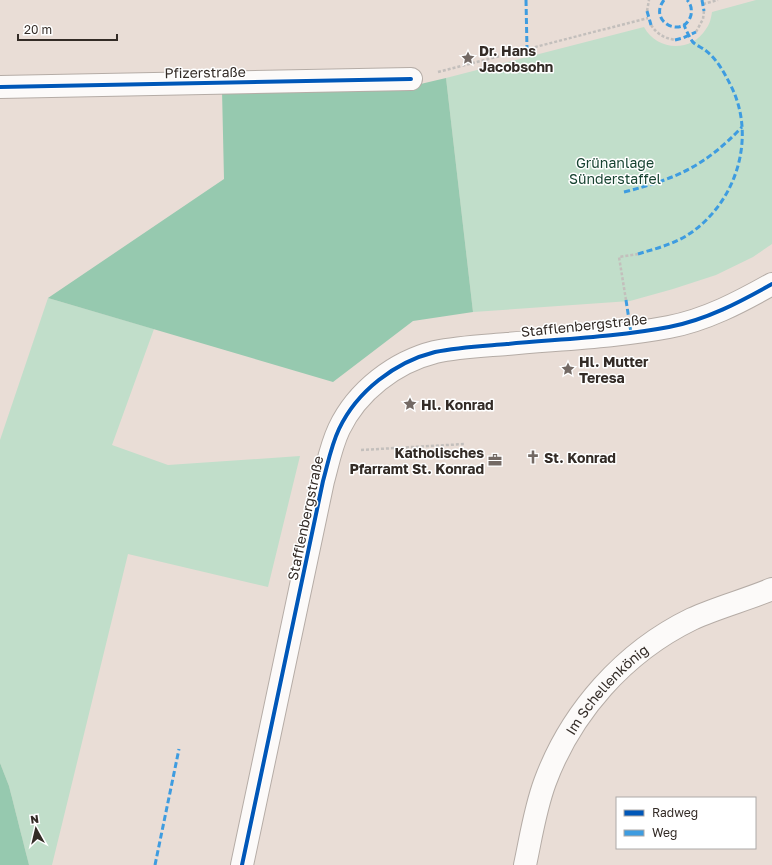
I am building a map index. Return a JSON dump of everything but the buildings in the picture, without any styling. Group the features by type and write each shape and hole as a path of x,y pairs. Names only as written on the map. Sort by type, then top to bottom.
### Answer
{"street":[{"name":"Pfizerstraße","path":"0,87 411,80"},
{"name":"Stafflenbergstraße","path":"242,865 331,452 340,429 354,406 375,382 406,362 435,352 469,347 670,327 700,318 736,304 772,284"},
{"name":"Im Schellenkönig","path":"525,865 538,807 545,783 555,760 579,716 611,677 649,644 670,631 715,609 751,598 772,589"}],"path":[{"path":"647,11 650,0"},
{"path":"703,4 718,0"},
{"path":"696,32 703,19 704,12"},
{"path":"411,80 648,18"},
{"path":"651,25 655,31 661,35 675,40"},
{"path":"626,300 619,257 638,254"},
{"path":"331,452 465,444"}],"green space":[{"name":"Grünanlage Sünderstaffel","path":"756,0 772,0 772,244 753,257 716,275 630,301 473,312 446,78 644,27 657,41 665,45 683,45 700,37 711,19 712,12"},
{"path":"446,78 473,312 413,321 333,382 48,298 224,179 222,90 412,86"},
{"path":"48,298 154,329 112,445 168,465 300,456 268,587 128,554 52,865 29,865 9,786 0,763 0,440"},
{"path":"0,763 9,786 29,865 0,865"}],"marked path":[{"path":"526,0 527,49"},
{"path":"664,0 660,8 660,15 663,21 668,25 675,27 681,26 687,22 691,15 691,7 687,0"},
{"path":"702,0 704,11"},
{"path":"647,11 651,25"},
{"path":"638,254 674,242 686,236 703,223 718,207 729,188 737,168 742,147 742,126 738,104 730,84 713,57 692,41 684,25"},
{"path":"675,40 696,32"},
{"path":"624,192 659,182 689,169 715,152 742,127"},
{"path":"626,300 631,333"},
{"path":"155,865 179,749"}],"cycle path":[{"path":"0,87 411,79"},
{"path":"242,865 323,481 336,435 356,402 379,380 392,371 406,363 435,352 471,347 609,335 669,327 709,315 735,304 772,284"}],"place":[{"name":"Dr. Hans Jacobsohn","path":"468,58"},
{"name":"Hl. Mutter Teresa","path":"568,369"},
{"name":"Hl. Konrad","path":"410,404"},
{"name":"St. Konrad","path":"533,457"},
{"name":"Katholisches Pfarramt St. Konrad","path":"495,460"}]}
